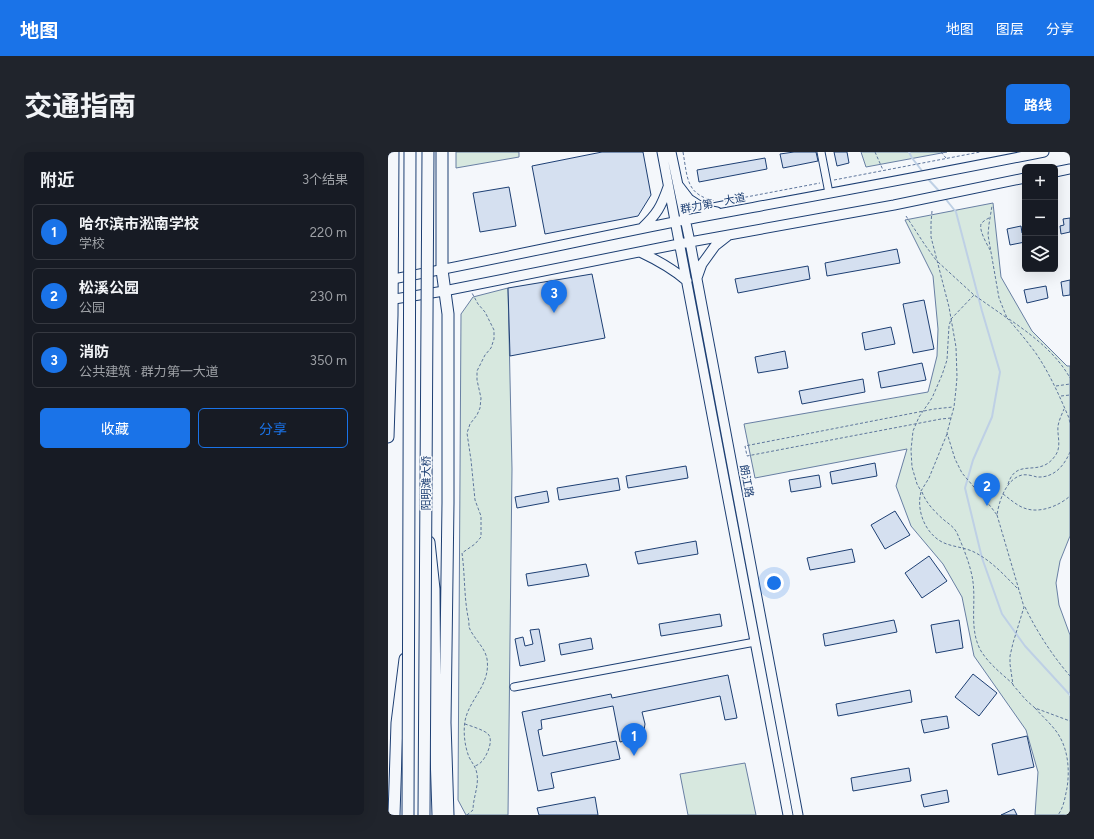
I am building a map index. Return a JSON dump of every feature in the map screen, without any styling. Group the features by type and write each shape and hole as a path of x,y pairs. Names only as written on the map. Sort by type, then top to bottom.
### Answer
{"highway":[{"path":"388,437 390,191 393,152"},
{"name":"阳明滩大桥","path":"408,815 410,152"},
{"name":"阳明滩大桥","path":"424,815 428,152"},
{"path":"442,152 442,270 448,314 448,503 445,723 448,815"},
{"path":"425,503 434,589 435,723 438,815"},
{"path":"394,815 397,723 409,621"}],"main road":[{"name":"朗江路","path":"662,152 685,220 690,242 798,815"},
{"name":"朗江路","path":"671,152 675,222 788,815"},
{"name":"群力第一大道","path":"390,280 685,220 951,171 1044,152"},
{"path":"1058,171 1070,169"},
{"path":"390,299 444,291 730,234 1022,179"},
{"path":"642,229 654,218 673,185 706,210 724,213"},
{"path":"696,279 702,264 715,246 730,234"},
{"path":"640,252 654,258 687,281"}],"street":[{"path":"821,152 829,193"},
{"path":"514,687 755,642"}],"path":[{"path":"683,152 688,182 693,190 708,200 720,202 980,152"},
{"path":"875,152 883,170"},
{"path":"941,152 946,158"},
{"path":"992,206 988,230 999,298 1007,318 1035,352 1056,386 1070,424"},
{"path":"932,211 931,237 951,319 956,347 957,377 954,407 947,433 929,478 921,491 919,499 920,512 931,533 938,539 944,543 974,552 992,564 1019,590"},
{"path":"906,216 925,246 937,261 974,294 1024,329 1044,346 1062,366 1070,378"},
{"path":"990,217 984,220 981,227 991,251"},
{"path":"467,286 478,304 485,312 494,330 494,339 491,348 485,354 477,371 477,380 481,398 480,408 470,424 467,433 475,500 481,516 482,530 481,537 475,544 462,553 466,606 470,627 487,658 487,674 466,715 464,723 467,750 470,760 475,766 477,775 473,810 467,815"},
{"path":"974,294 951,319 949,326 947,360 932,398 916,424 914,431 912,444 912,467 917,484 928,503 956,531 969,562 973,580 974,622 978,644 991,664 1013,684 1026,700 1057,732 1064,746 1068,763 1068,779 1063,805 1058,815"},
{"path":"1056,386 1070,384"},
{"path":"1060,396 1070,395"},
{"path":"951,418 747,456 745,446 954,407"},
{"path":"997,515 998,504 1008,484 1010,476 1018,469 1040,468 1045,466 1056,454 1059,444 1058,426 1064,408"},
{"path":"947,433 955,459 962,473 997,515 1024,607 1031,621 1047,648 1070,676"},
{"path":"1008,484 1022,475 1044,477 1056,472 1061,467 1070,452"},
{"path":"1003,493 1016,505 1024,509 1032,510 1041,510 1050,507 1058,504 1070,496"},
{"path":"1013,684 1010,664 1011,649 1024,607"},
{"path":"1035,708 1070,721"},
{"path":"464,723 484,731 489,734 491,739 490,745 483,760 475,766"}],"shaded area":[{"path":"456,152 519,152 519,157 456,168"},
{"path":"861,152 947,152 866,167"},
{"path":"993,203 1001,277 1032,331 1067,366 1070,366 1070,536 1060,561 1056,583 1059,605 1070,635 1070,815 1035,815 1038,772 1026,730 974,656 962,597 943,564 911,526 896,486 907,449 755,478 744,424 928,392 937,356 938,329 933,276 905,220"},
{"path":"508,288 512,469 508,815 466,815 458,800 461,314 473,297"},
{"path":"745,763 756,815 688,815 680,774"}],"building":[{"path":"602,152 643,152 651,195 638,216 545,234 532,166"},
{"path":"794,152 816,152 818,161 783,168 780,154"},
{"path":"834,152 847,152 849,163 837,166"},
{"path":"765,158 767,169 699,182 697,170"},
{"path":"509,187 516,226 480,232 473,193"},
{"path":"1070,218 1070,232 1061,234 1060,226 1064,225 1063,219"},
{"path":"1021,226 1022,243 1010,245 1007,229"},
{"path":"897,249 900,263 827,276 825,263"},
{"path":"808,266 810,279 738,293 735,279"},
{"path":"592,274 605,338 510,356 508,288"},
{"path":"1070,280 1070,295 1063,296 1061,282"},
{"path":"1046,286 1048,298 1027,303 1024,290"},
{"path":"924,300 934,349 913,353 903,304"},
{"path":"891,327 895,344 865,350 862,333"},
{"path":"785,351 788,368 758,373 755,357"},
{"path":"922,363 926,380 881,388 878,372"},
{"path":"863,379 865,392 802,404 799,391"},
{"path":"875,463 877,476 832,484 830,472"},
{"path":"686,466 688,478 628,488 626,476"},
{"path":"819,475 821,487 791,492 789,480"},
{"path":"618,478 620,490 559,500 557,488"},
{"path":"547,491 549,502 517,508 515,497"},
{"path":"895,511 910,535 885,549 871,525"},
{"path":"696,541 698,554 638,564 635,552"},
{"path":"852,549 855,562 810,570 807,558"},
{"path":"929,556 947,581 922,598 905,573"},
{"path":"586,564 589,576 528,586 526,574"},
{"path":"720,614 722,626 661,636 659,624"},
{"path":"894,620 897,632 825,646 823,634"},
{"path":"959,620 963,648 936,653 931,625"},
{"path":"539,629 545,661 520,666 515,639 523,637 525,646 533,644 530,630"},
{"path":"591,638 593,649 561,655 559,644"},
{"path":"973,674 997,693 979,716 955,697"},
{"path":"728,675 737,718 725,720 720,696 642,712 645,724 643,737 620,742 613,706 541,720 542,729 538,730 543,756 616,741 620,759 551,773 554,788 538,791 522,712 611,694 612,698"},
{"path":"910,690 912,702 838,716 836,704"},
{"path":"947,716 949,728 924,733 921,720"},
{"path":"1027,736 1034,767 998,775 992,744"},
{"path":"909,768 911,781 853,791 851,778"},
{"path":"947,790 949,802 924,807 921,795"},
{"path":"595,797 598,815 539,815 537,808"},
{"path":"1014,809 1017,815 1001,815"}],"waterway":[{"path":"909,152 923,172"},
{"path":"928,179 940,192"},
{"path":"944,197 956,212 1000,372 992,417 973,460 965,488 982,558 1002,614 1025,646 1070,695"}],"place":[{"name":"消防","path":"554,313"},
{"name":"松溪公园","path":"987,506"},
{"name":"哈尔滨市淞南学校","path":"634,756"}]}
